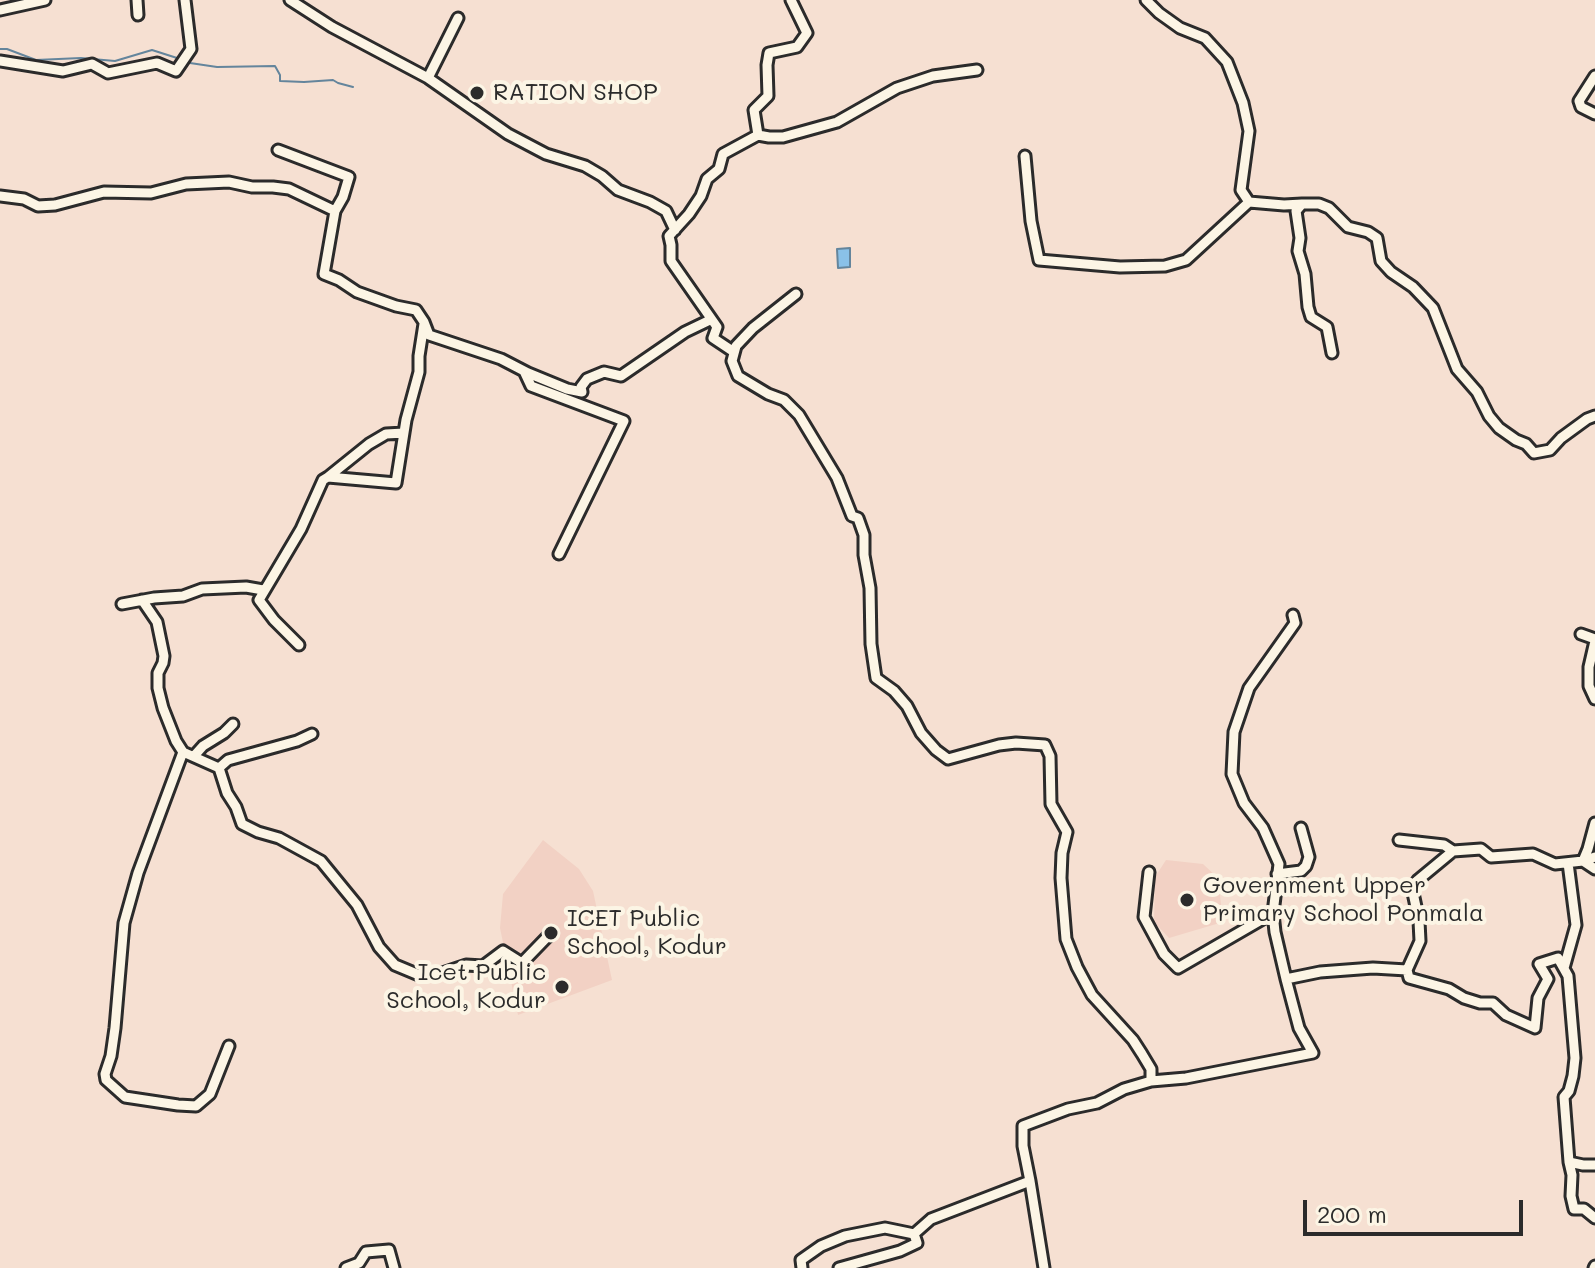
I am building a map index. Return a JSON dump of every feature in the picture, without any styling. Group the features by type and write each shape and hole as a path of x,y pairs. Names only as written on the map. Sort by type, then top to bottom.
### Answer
{"street":[{"path":"0,10 45,0"},
{"path":"137,0 138,15"},
{"path":"0,61 63,71 92,64 108,73 157,63 176,71 191,49 185,0"},
{"path":"290,0 332,27 428,78 508,134 546,154 585,166 618,190 666,211 675,230"},
{"path":"758,135 754,110 768,96 766,75 769,53 797,47 807,33 791,0"},
{"path":"1146,0 1180,28 1205,38 1227,62 1243,103 1249,131 1241,190 1249,202"},
{"path":"428,78 458,18"},
{"path":"734,352 713,338 717,327 671,261 669,236 701,196 707,179 719,169 723,154 758,135 783,137 837,122 897,88 933,76 977,70"},
{"path":"1595,76 1579,101 1581,107 1595,114"},
{"path":"278,150 349,177 335,211 324,274 357,292 416,310 429,335 489,354 567,389 582,392 581,387 587,379 604,372 621,376 685,332 710,320"},
{"path":"1025,156 1031,221 1039,260 1120,267 1165,266 1186,260 1249,202 1319,204 1329,208 1348,227 1368,232 1377,238 1381,261 1433,308 1457,369 1477,392 1499,428 1526,444 1534,453 1550,450 1561,438 1595,416"},
{"path":"0,196 24,199 38,206 55,205 104,192 151,193 186,184 229,182 289,189 335,211"},
{"path":"1302,204 1296,211 1300,238 1298,251 1305,274 1308,307 1311,317 1327,327 1332,353"},
{"path":"796,294 753,328 736,346 732,361 738,376 784,400 799,415 837,478 852,516 858,518 864,535 870,588 871,644 876,678 894,691 907,706 921,733 948,759 999,745 1045,745 1050,756 1051,804 1067,832 1061,878 1066,939 1092,995 1133,1040 1151,1069 1151,1081"},
{"path":"328,477 396,483 419,372 424,322"},
{"path":"524,371 531,386 624,421 559,554"},
{"path":"299,645 259,600 263,590 301,529 320,485 377,439 386,434 404,433"},
{"path":"122,604 183,596 202,589 246,587 263,590"},
{"path":"142,600 157,622 164,656 158,673 158,688 163,708 183,752 219,768 242,824 279,838 321,861 357,905 379,947 395,965 419,975 439,974 466,965 483,966 503,951 522,963 551,933"},
{"path":"1044,1268 1023,1146 1023,1126 1068,1109 1097,1103 1124,1089 1151,1081 1186,1078 1313,1053 1299,1028 1275,932 1273,913 1279,864 1263,828 1244,803 1232,774 1234,732 1249,688 1295,623 1293,615"},
{"path":"1581,634 1595,640 1589,667 1589,686 1595,699"},
{"path":"194,756 233,724"},
{"path":"219,768 228,760 312,734"},
{"path":"183,752 138,873 124,923 115,1028 106,1080 125,1097 196,1106 210,1094 229,1046"},
{"path":"1583,861 1595,823"},
{"path":"1277,874 1301,871 1306,866 1309,857 1301,828"},
{"path":"1399,840 1444,845 1453,851"},
{"path":"1595,857 1555,864 1533,854 1491,857 1481,849 1453,851 1412,888 1420,941 1407,970 1409,978 1449,989 1480,1003 1493,1003 1506,1015 1535,1028 1538,998 1548,979 1539,964 1558,958 1568,976 1575,1058 1569,1091 1564,1097 1572,1175 1571,1196 1574,1209 1584,1209 1595,1218"},
{"path":"1583,861 1595,869"},
{"path":"1564,968 1576,925 1568,863"},
{"path":"1149,872 1144,917 1164,954 1178,968 1273,913"},
{"path":"1286,979 1320,972 1373,968 1407,970"},
{"path":"1569,1162 1595,1165"},
{"path":"914,1234 931,1219 1030,1181"},
{"path":"802,1268 801,1260 821,1246 845,1236 885,1228 914,1234"},
{"path":"839,1268 865,1264 900,1251 917,1243 914,1234"},
{"path":"346,1268 359,1263 366,1252 389,1250 394,1268"}],"shaded area":[{"name":"ICET Public School, Kodur","path":"543,840 579,869 593,891 612,980 518,1015 500,928 503,894"},
{"name":"Government Upper Primary School Ponmala","path":"1166,860 1203,864 1218,878 1223,922 1169,938 1154,922 1155,877"}],"water":[{"path":"850,248 850,267 838,268 837,249"}],"waterway":[{"path":"0,49 36,60 81,58 115,61 152,50 177,58"},
{"path":"190,63 217,67 275,66 280,81 333,80 353,87"}],"place":[{"name":"RATION SHOP","path":"477,93"},
{"name":"Government Upper Primary School Ponmala","path":"1187,900"},
{"name":"ICET Public School, Kodur","path":"551,933"},
{"name":"Icet Public School, Kodur","path":"562,987"}]}
